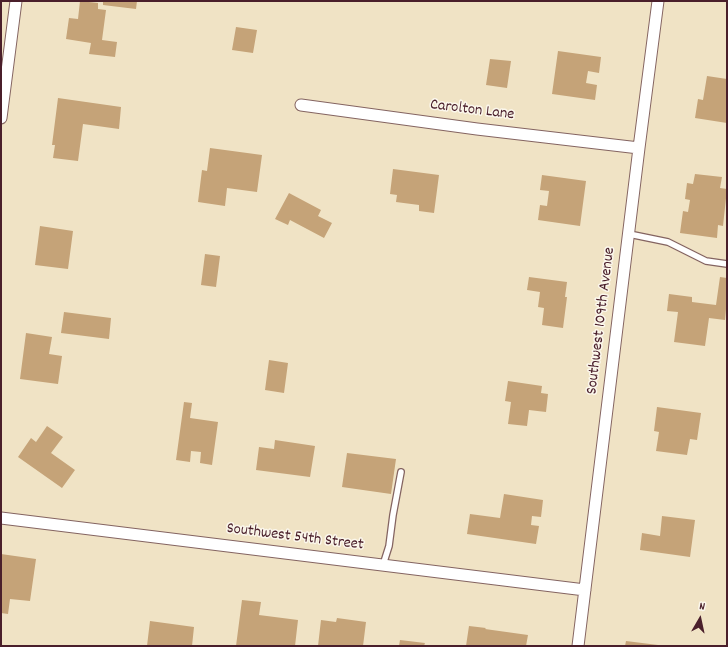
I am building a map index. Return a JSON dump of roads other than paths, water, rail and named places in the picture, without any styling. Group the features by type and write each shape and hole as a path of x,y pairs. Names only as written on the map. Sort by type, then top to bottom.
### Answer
{"street":[{"path":"1,118 16,1"},
{"name":"Southwest 109th Avenue","path":"578,646 658,1"},
{"name":"Carolton Lane","path":"301,105 477,129 639,148"},
{"name":"Southwest 54th Street","path":"1,518 585,590"}],"lane":[{"path":"628,234 668,242 706,261 727,264"},
{"path":"384,565 389,546 401,472"}]}
